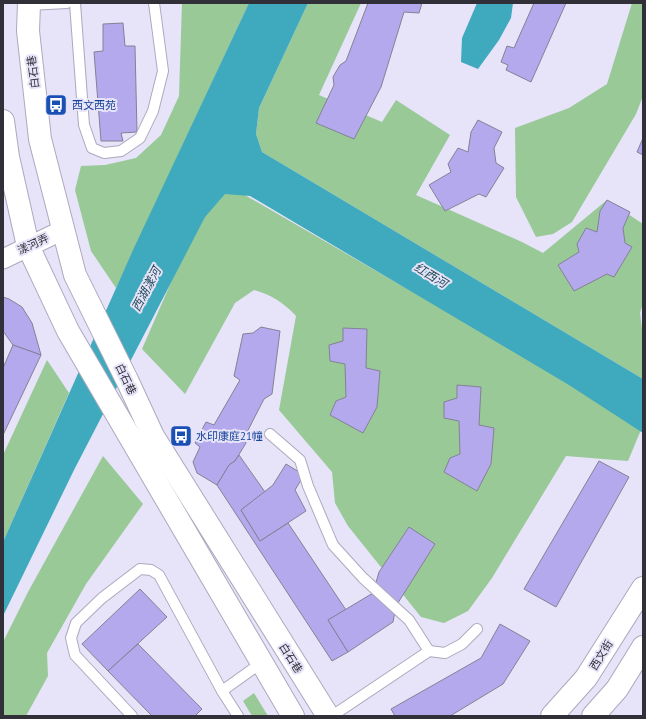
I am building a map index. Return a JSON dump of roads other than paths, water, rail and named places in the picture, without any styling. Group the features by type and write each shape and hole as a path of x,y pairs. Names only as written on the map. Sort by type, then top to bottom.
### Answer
{"main road":[{"name":"白石巷","path":"29,4 28,31 40,139 75,275 153,436 328,716"},
{"path":"3,121 8,157 28,246 68,331 293,716"},
{"name":"西文街","path":"552,716 586,678 643,588"},
{"path":"594,716 617,689 643,647"}],"street":[{"name":"漾河弄","path":"3,259 63,230"}],"lane":[{"path":"29,4 67,3"},
{"path":"75,3 84,125 92,148 104,153 121,151 140,138 153,111 163,71 154,3"},
{"path":"270,434 300,460 308,486 333,545 363,578 409,620 429,651"},
{"path":"132,716 75,655 71,638 76,623 102,598 140,569 150,570 159,575 222,691 238,716"},
{"path":"332,716 429,651 445,653 462,644 476,629"},
{"path":"222,691 261,663"}],"water":[{"path":"249,3 308,3 259,108 256,134 262,152 643,379 643,433 569,385 250,196 225,194 205,217 74,470 3,616 3,542 133,250"},
{"path":"477,3 513,3 511,18 499,40 478,69 461,62 462,38"}],"place":[{"name":"西文西苑","path":"56,105"},
{"name":"水印康庭21幢","path":"181,436"}],"water label":[{"name":"红西河","path":"431,275"},
{"name":"西湖漾河","path":"146,289"}]}
